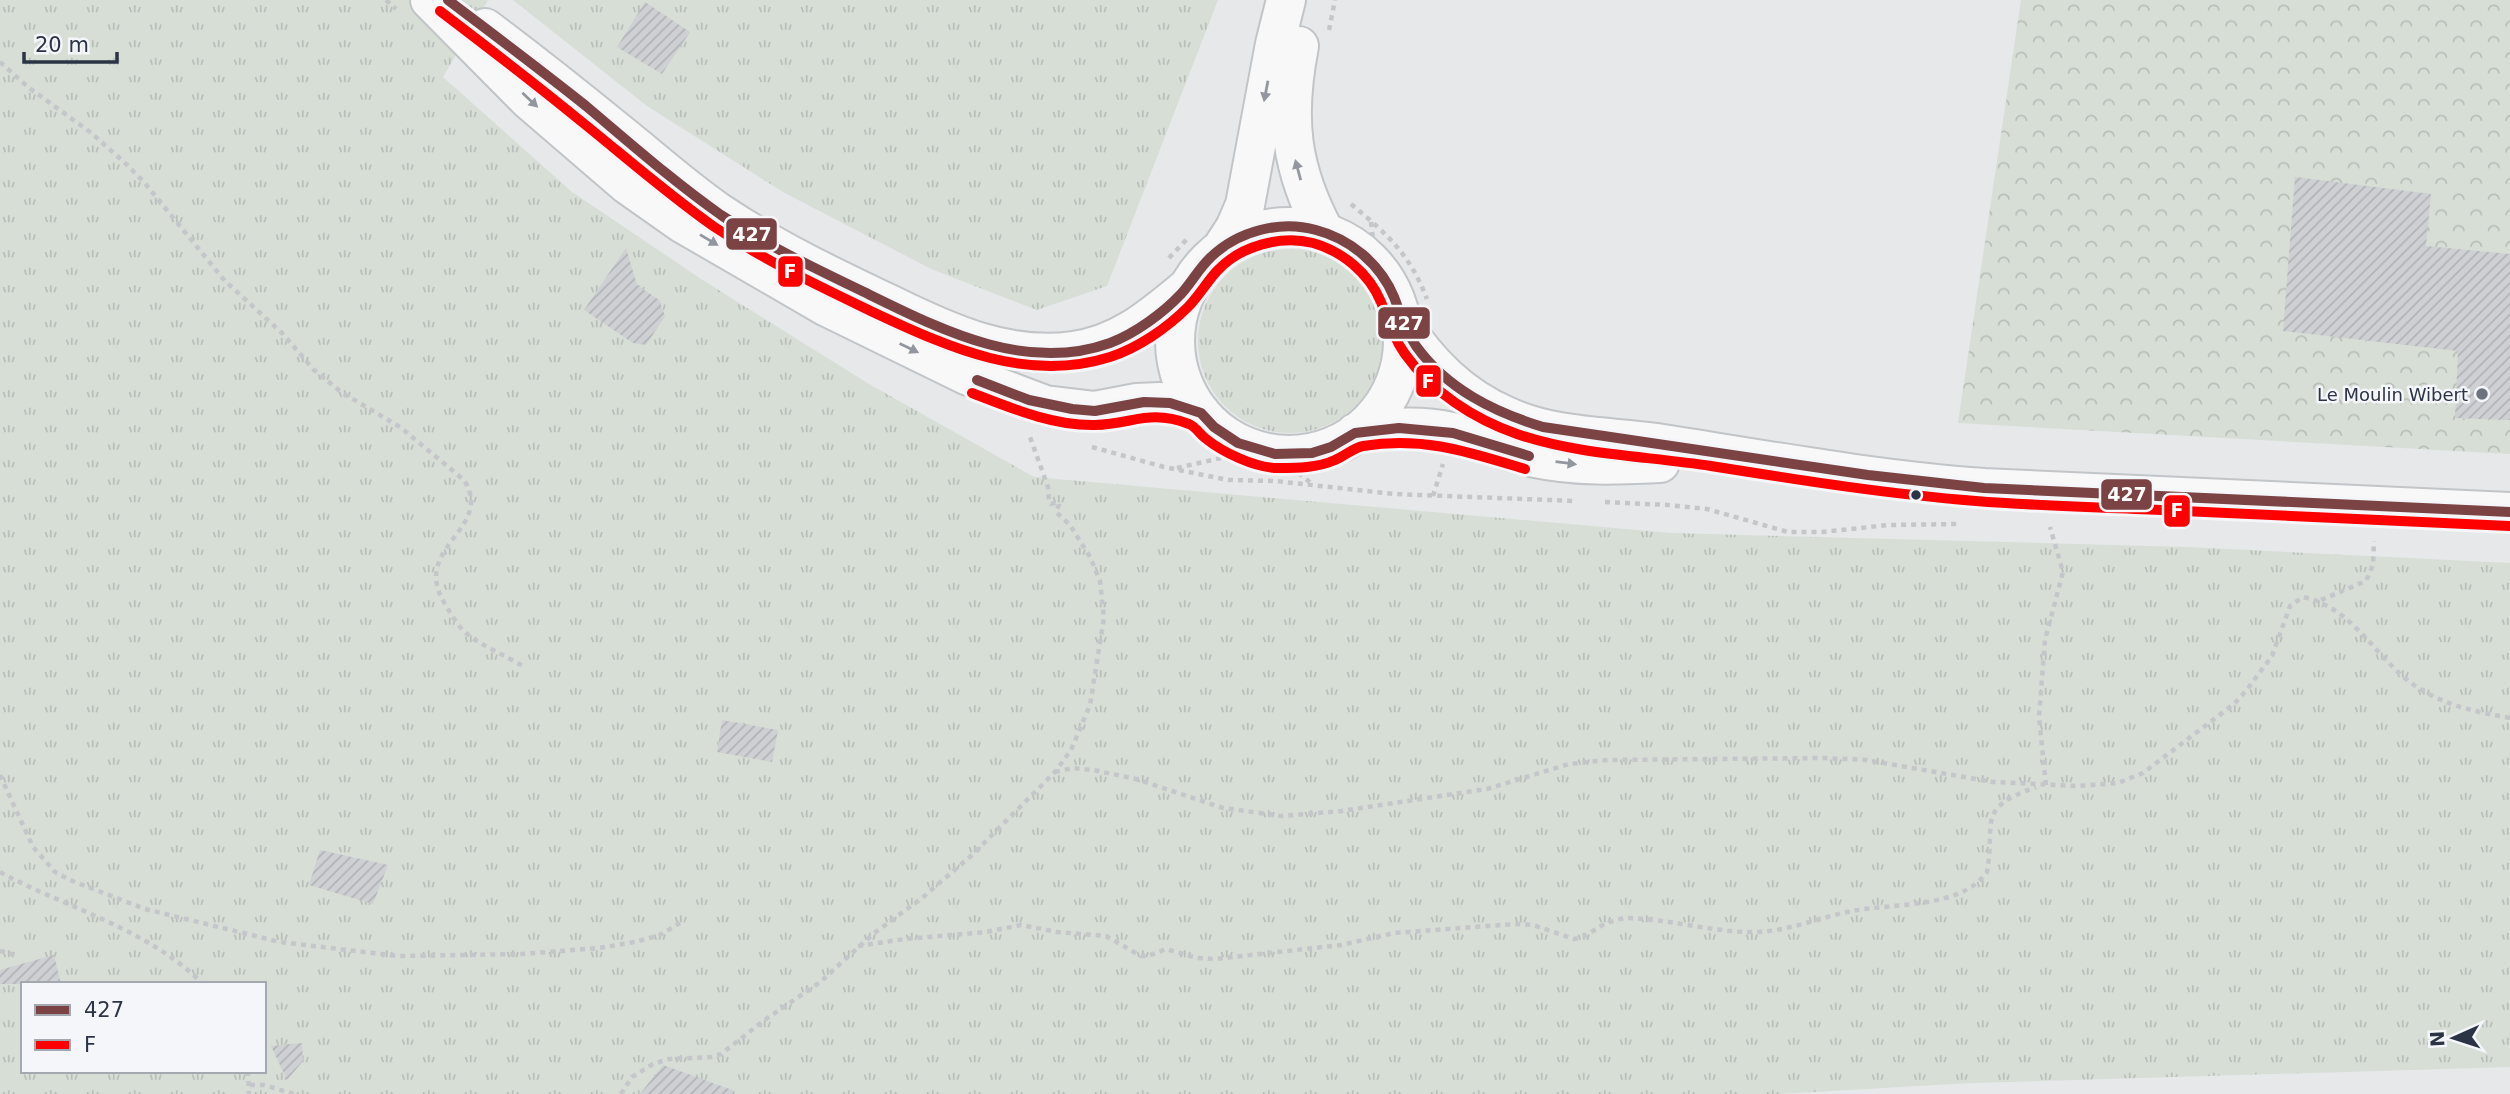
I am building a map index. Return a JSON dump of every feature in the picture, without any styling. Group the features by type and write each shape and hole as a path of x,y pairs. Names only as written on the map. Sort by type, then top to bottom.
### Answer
{"main road":[{"path":"430,0 528,99 628,185 681,223 827,307 966,375 1045,405 1096,411 1137,403 1160,402 1201,414"},
{"path":"448,0 725,217 801,262 946,331 986,345 1010,350 1045,352 1074,351 1107,344 1132,331 1175,276 1205,263 1206,242"},
{"path":"1206,242 1240,217 1247,198 1275,44 1286,0"},
{"path":"1307,0 1294,69 1292,134 1296,165 1304,189 1325,233"},
{"path":"1206,242 1277,227 1296,226 1325,233 1353,246 1376,267 1392,293 1416,315 1420,351 1443,375 1465,393 1509,418 1544,429 1653,442 1872,477 1974,488 2510,512"},
{"path":"1175,276 1178,315 1175,353 1186,390 1201,414 1214,427 1230,439 1265,452 1312,453 1331,447 1355,433 1373,418 1392,389 1416,315"},
{"path":"1355,433 1399,428 1437,430 1535,457 1573,464 1619,465 1756,459"}],"path":[{"path":"0,62 27,87 90,132 124,162 143,181 225,281 282,333 314,370 341,392 400,427 464,480 469,488 472,507 437,564 435,584 441,599 465,633 523,666"},
{"path":"1344,198 1404,254 1421,284 1416,315"},
{"path":"1371,221 1376,267"},
{"path":"1175,276 1206,242"},
{"path":"621,1094 632,1077 653,1063 721,1054 819,983 858,946 922,898 972,855 1055,772 1071,750 1090,705 1103,637 1104,599 1090,557 1070,525 1056,512 1058,502 1051,504 1049,501 1048,487 1031,442"},
{"path":"1089,446 1173,469 1228,480 1394,495 1585,502"},
{"path":"1173,469 1265,452 1314,486"},
{"path":"1599,502 1707,509 1788,532 1822,532 1889,524 1960,524"},
{"path":"2037,527 2061,528"},
{"path":"2046,785 2039,718 2045,640 2063,572 2050,527"},
{"path":"2361,540 2388,542"},
{"path":"2320,601 2366,581 2373,565 2374,541"},
{"path":"1055,772 1073,768 1093,770 1136,779 1223,808 1282,816 1342,811 1487,789 1569,764 1608,760 1824,758 1866,760 1993,782 2078,786 2118,783 2131,779 2161,761 2234,704 2272,656 2290,606 2303,597 2320,601 2352,622 2404,678 2423,691 2455,707 2510,718"},
{"path":"0,775 33,847 55,872 145,909 280,942 398,956 522,954 599,948 635,942 660,935 680,923"},
{"path":"858,946 986,932 1021,925 1057,932 1106,936 1141,956 1166,949 1197,958 1216,959 1341,945 1394,933 1514,924 1533,925 1574,939 1583,937 1606,923 1624,918 1760,932 1854,910 1925,902 1975,885 1987,872 1990,820 1997,807 2004,800 2034,787 2046,785"},
{"path":"0,872 42,894 106,920 145,941 186,968 202,982"},
{"path":"0,951 19,956"},
{"path":"248,1073 249,1094"},
{"path":"250,1085 264,1085 294,1094"}],"green space":[{"path":"0,0 488,0 443,77 572,192 701,279 869,384 1034,477 1671,533 2186,547 2510,563 2510,1067 1971,1083 1778,1094 0,1094"},
{"path":"513,0 1218,0 1107,286 1037,310 931,269 783,192 647,106"},
{"path":"2021,0 2510,0 2510,454 1958,423"},
{"path":"1290,249 1325,256 1355,276 1375,306 1382,341 1375,376 1355,406 1325,426 1290,433 1255,426 1225,406 1205,376 1198,341 1205,306 1225,276 1255,256"}],"building":[{"path":"645,2 690,32 662,74 617,47"},
{"path":"2295,177 2431,194 2426,246 2510,254 2510,420 2455,418 2458,351 2283,331"},
{"path":"626,248 637,285 659,300 665,316 646,345 633,343 584,310"},
{"path":"722,720 778,730 772,762 717,752"},
{"path":"320,850 388,865 373,904 309,885"},
{"path":"54,955 61,982 0,984 0,970"},
{"path":"302,1043 303,1061 287,1080 271,1046"},
{"path":"663,1065 735,1091 734,1094 640,1094"}],"transit line":[{"name":"427","path":"448,0 586,106 686,189 738,226 790,256 921,319 951,332 1014,350 1046,353 1078,351 1120,339 1166,308 1181,294 1207,261 1234,240 1274,227 1302,227 1341,240 1373,264 1388,285 1412,340 1442,375 1489,406 1543,427 1868,475 1984,488 2510,512"},
{"name":"F","path":"440,11 678,200 733,239 877,314 933,339 990,358 1049,366 1079,364 1121,353 1171,322 1192,303 1217,271 1237,255 1274,242 1300,241 1334,252 1362,273 1376,291 1405,354 1441,392 1485,421 1540,441 1588,451 1909,495 1976,501 2509,526"},
{"name":"427","path":"977,380 1029,400 1072,409 1095,411 1144,402 1170,403 1201,413 1214,427 1238,443 1275,454 1312,453 1331,447 1355,433 1399,428 1453,433 1529,456"},
{"name":"F","path":"972,393 1032,415 1079,425 1108,424 1152,417 1175,420 1191,425 1230,454 1269,467 1314,466 1328,463 1363,446 1406,443 1446,447 1525,469"}],"place":[{"name":"Le Moulin Wibert","path":"2482,394"}]}
